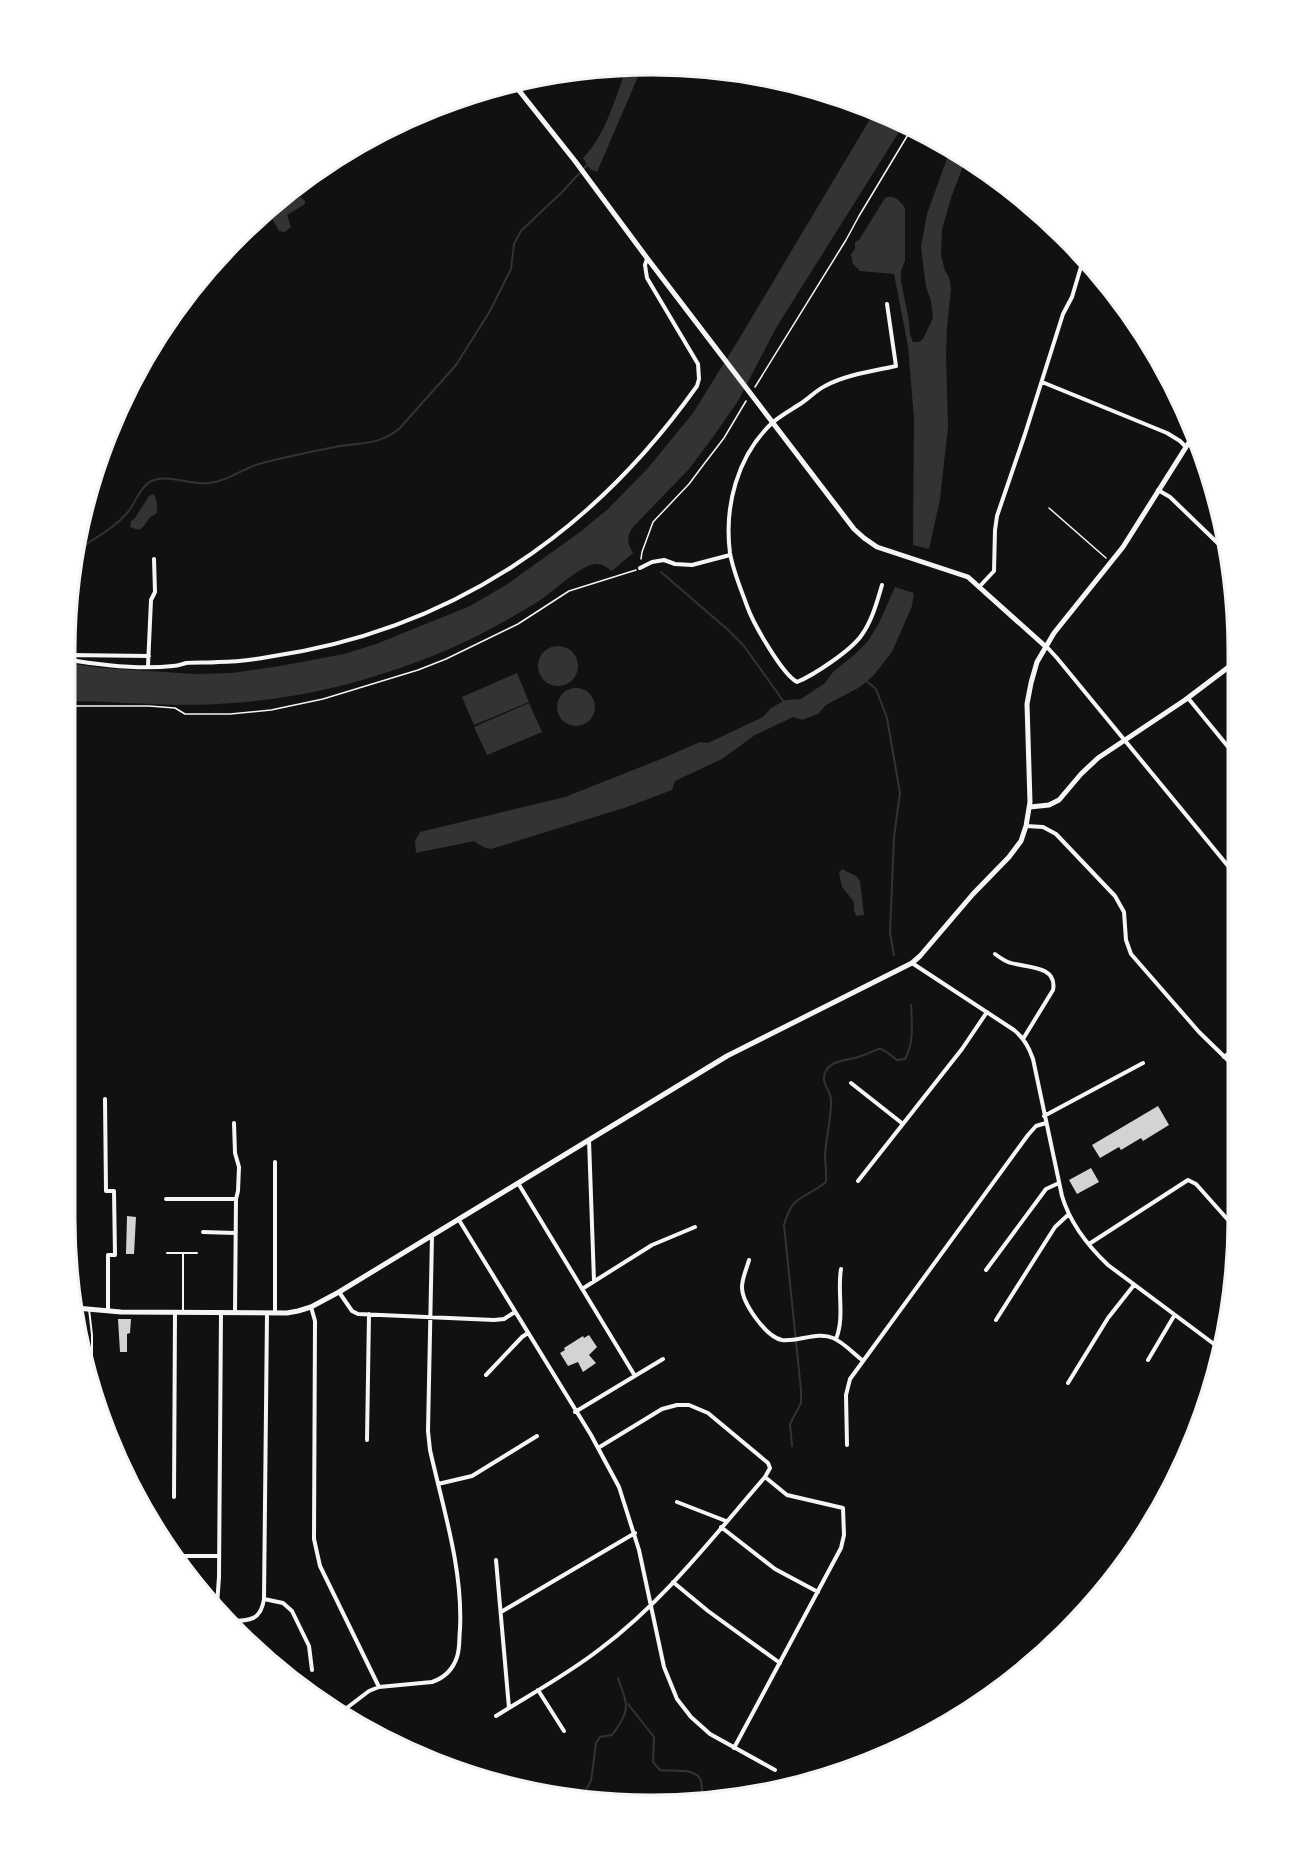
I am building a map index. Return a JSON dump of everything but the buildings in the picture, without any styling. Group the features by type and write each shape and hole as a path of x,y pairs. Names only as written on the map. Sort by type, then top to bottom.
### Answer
{"main road":[{"path":"519,91 576,161 846,519 864,538 885,550 963,574 981,586 1045,646"},
{"path":"82,1309 275,1313 293,1312 311,1307 480,1208 727,1056 912,963 1006,860 1021,840 1030,807 1027,704 1033,673 1045,646 1111,563 1188,443"},
{"path":"1030,807 1049,805 1059,800 1091,764 1228,668"}],"street":[{"path":"75,661 148,666 225,662 269,657 362,636 439,607 468,593 547,544 616,484 651,446 697,386 698,364 647,278 645,272 647,258"},
{"path":"981,586 994,571 997,516 1063,314 1072,297 1081,267"},
{"path":"882,585 871,618 861,637 810,676 796,682 791,679 759,633 749,613 730,555 729,516 733,490 742,468 756,444 773,422 825,386 864,373 896,366 887,304"},
{"path":"1042,382 1162,432 1180,441 1186,447"},
{"path":"1158,490 1170,497 1218,543"},
{"path":"640,568 652,562 664,560 675,564 692,565 730,555"},
{"path":"148,666 151,600 155,592 154,559"},
{"path":"1045,646 1228,865"},
{"path":"75,655 149,656"},
{"path":"1188,698 1228,746"},
{"path":"1026,826 1043,827 1056,834 1115,896 1125,912 1126,940 1131,954 1199,1032 1228,1060"},
{"path":"995,954 1009,962 1040,968 1054,982 1053,990 1023,1038"},
{"path":"912,963 1023,1038 1033,1059 1059,1183 1069,1214 1089,1244 1108,1264 1214,1344"},
{"path":"858,1181 962,1049 987,1012"},
{"path":"1224,1057 1228,1054"},
{"path":"1044,1116 1143,1063"},
{"path":"851,1083 903,1124"},
{"path":"105,1099 106,1191 114,1191 114,1255 108,1255 108,1311"},
{"path":"234,1123 235,1153 239,1167 235,1233 235,1312"},
{"path":"847,1445 847,1389 850,1379 1028,1135 1036,1126 1046,1123"},
{"path":"589,1139 594,1281"},
{"path":"275,1162 275,1313"},
{"path":"1089,1244 1188,1180 1196,1184 1228,1220"},
{"path":"518,1183 635,1376"},
{"path":"986,1270 1046,1189 1059,1183"},
{"path":"166,1199 236,1199"},
{"path":"996,1320 1055,1227 1069,1214"},
{"path":"459,1220 598,1448 619,1487 635,1533 664,1668 677,1699 686,1712 703,1728 734,1749 775,1770"},
{"path":"582,1289 652,1245 695,1227"},
{"path":"203,1232 235,1233"},
{"path":"347,1708 379,1686 432,1682 444,1676 451,1668 458,1653 460,1609 458,1574 428,1431 432,1236"},
{"path":"749,1260 742,1289 758,1321 775,1337 788,1340 825,1336 836,1339 862,1360"},
{"path":"836,1339 841,1326 839,1281 841,1269"},
{"path":"1068,1383 1108,1318 1134,1285"},
{"path":"339,1292 352,1311 358,1314 504,1319 515,1312"},
{"path":"311,1307 315,1321 315,1550 320,1566 379,1686"},
{"path":"174,1497 175,1312"},
{"path":"217,1598 221,1312"},
{"path":"239,1621 247,1621 254,1618 262,1609 264,1599 267,1313"},
{"path":"367,1440 369,1314"},
{"path":"1148,1360 1174,1316"},
{"path":"486,1375 528,1333"},
{"path":"575,1412 663,1359"},
{"path":"496,1716 602,1648 651,1605 769,1471 768,1463 708,1413 688,1405 662,1409 598,1448"},
{"path":"438,1484 472,1476 537,1436"},
{"path":"734,1749 842,1544 843,1508 787,1496 765,1477"},
{"path":"677,1502 726,1521"},
{"path":"721,1527 775,1569 818,1592"},
{"path":"501,1612 635,1533"},
{"path":"184,1556 219,1556"},
{"path":"496,1560 509,1708"},
{"path":"673,1582 708,1611 780,1663"},
{"path":"264,1599 283,1603 292,1611 309,1646 312,1670"},
{"path":"538,1690 564,1731"}],"lane":[{"path":"166,1253 197,1253"},
{"path":"183,1253 183,1312"},
{"path":"89,1309 92,1356"}],"path":[{"path":"754,388 908,135"},
{"path":"75,706 162,707 175,708 185,714 271,710 323,699 447,659 518,624 569,591 640,568 642,552 653,522 688,484 724,438 750,395"},
{"path":"1049,508 1111,563"}],"shaded area":[{"path":"639,75 597,172 590,169 583,158 598,138 624,76"},
{"path":"870,118 900,131 776,328 738,401 689,469 633,527 628,540 633,553 612,571 600,564 594,564 571,576 539,601 471,639 395,670 315,692 288,697 211,704 169,705 75,701 75,664 196,674 232,673 280,666 344,654 376,644 470,606 506,585 608,509 648,468 693,413"},
{"path":"948,157 963,166 942,229 941,255 951,289 946,355 948,427 940,499 929,549 913,545 914,419 908,346 894,274 860,271 853,264 851,254 855,249 855,242 859,240 885,198 891,197 899,201 905,208 905,261 901,271 901,281 910,334 913,342 919,342 923,339 933,318 921,247 927,214"},
{"path":"301,197 305,204 287,215 291,227 285,232 279,231 272,218 294,200"},
{"path":"153,494 157,503 156,514 150,517 139,530 130,527 131,521 149,496"},
{"path":"895,587 914,593 912,606 892,652 873,676 860,687 826,705 818,714 802,720 793,717 755,735 722,759 675,781 672,790 627,807 491,849 474,841 416,853 415,841 420,832 565,797 700,742 708,743 763,717 771,708 785,700 801,699 825,683 833,672 868,641"},
{"path":"558,646 572,652 578,666 572,680 558,686 544,680 538,666 544,652"},
{"path":"517,673 529,702 474,725 462,697"},
{"path":"576,688 589,694 595,707 589,720 576,726 563,720 557,707 563,694"},
{"path":"529,703 542,732 487,755 474,727"},
{"path":"842,869 856,876 860,881 864,915 856,916 854,902 842,887 839,873"}],"waterway":[{"path":"85,546 122,518 142,489 154,480 215,482 259,464 335,447 376,441 399,429 456,365 490,311 511,269 514,244 521,231 588,164"},
{"path":"661,572 744,646 784,702"},
{"path":"864,679 876,689 887,718 900,793 894,837 890,933 894,955"},
{"path":"792,1446 790,1424 801,1403 801,1390 784,1225 795,1202 826,1182 825,1155 831,1106 824,1080 825,1073 827,1068 835,1063 880,1049 897,1060 905,1059 911,1040 911,1005"},
{"path":"585,1791 591,1781 596,1743 600,1737 612,1735 625,1713 626,1702 618,1678"},
{"path":"628,1704 654,1737 653,1762 660,1770 695,1774 701,1781 703,1793"}]}
